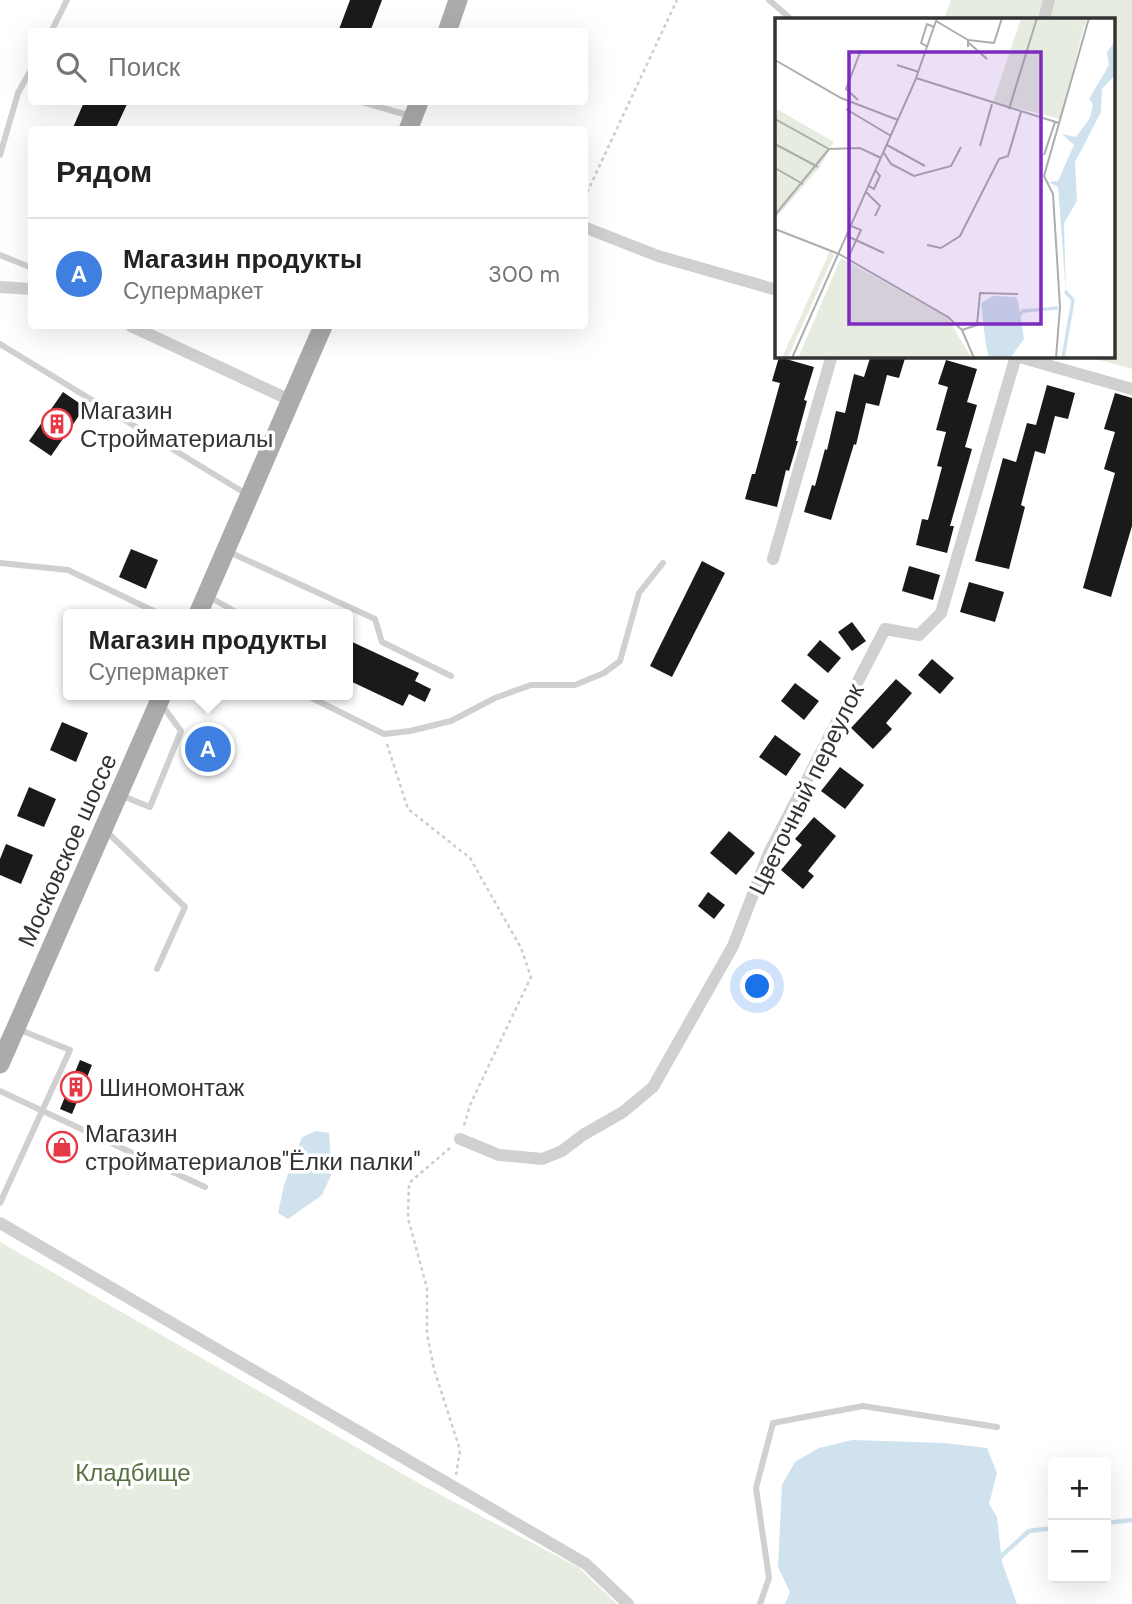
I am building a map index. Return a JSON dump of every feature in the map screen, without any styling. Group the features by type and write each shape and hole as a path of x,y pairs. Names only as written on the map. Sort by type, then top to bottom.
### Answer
{"main road":[{"path":"448,28 458,0"},
{"path":"200,609 322,329"},
{"name":"Московское шоссе","path":"0,1064 160,700"}],"street":[{"path":"1044,18 1049,0"},
{"path":"588,229 658,256 775,288"},
{"path":"0,287 28,289"},
{"path":"137,329 290,400"},
{"path":"773,559 831,357"},
{"name":"Цветочный переулок","path":"460,1139 499,1155 542,1159 562,1151 583,1135 623,1112 653,1087 733,947 769,853 885,629 919,635 941,613 1014,357"},
{"path":"1018,357 1132,389"},
{"path":"0,1223 586,1564 628,1604"}],"lane":[{"path":"53,28 67,0"},
{"path":"769,0 790,18"},
{"path":"0,155 18,93 28,75"},
{"path":"373,105 413,116"},
{"path":"0,255 28,266"},
{"path":"0,344 250,496"},
{"path":"226,551 351,609"},
{"path":"0,563 13,562 68,570 150,609"},
{"path":"316,700 384,734 410,731 451,720 495,698 531,685 575,685 604,673 620,661 639,593 663,563"},
{"path":"206,595 230,609"},
{"path":"353,610 375,620 382,642 451,676"},
{"path":"118,794 150,807 181,731 162,700"},
{"path":"103,829 185,907 157,969"},
{"path":"0,1203 69,1049 16,1028"},
{"path":"0,1091 205,1187"},
{"path":"760,1604 769,1578 756,1488 773,1423 863,1406 997,1427"}],"path":[{"path":"588,190 677,0"},
{"path":"384,734 408,809 470,858 521,948 531,977 470,1105 460,1139 409,1183 408,1218 427,1288 427,1334 434,1369 460,1450 454,1486"}],"green space":[{"path":"951,0 1132,0 1132,369 1089,357 1114,357 1114,18 944,18"},
{"name":"Кладбище","path":"0,1242 422,1485 578,1567 617,1604 0,1604"}],"water":[{"path":"316,1131 329,1133 332,1173 322,1195 288,1219 278,1213 284,1185 302,1137"},
{"path":"852,1440 945,1443 987,1448 997,1473 989,1504 997,1517 1002,1562 1017,1604 785,1604 790,1592 778,1567 782,1485 795,1462 819,1448"}],"building":[{"path":"350,0 382,0 372,28 340,28"},
{"path":"83,105 127,105 117,126 74,126"},
{"path":"779,357 814,367 804,400 807,401 798,441 789,471 786,470 777,507 745,499 752,474 755,474 780,383 772,381"},
{"path":"870,357 905,357 899,378 887,375 879,406 866,403 856,445 854,444 831,520 804,512 812,485 815,486 825,449 827,450 836,411 845,413 854,374 864,377"},
{"path":"946,360 977,369 967,402 977,405 965,447 972,449 950,526 954,526 947,553 916,545 922,519 928,520 942,467 937,466 946,432 936,430 948,387 938,384"},
{"path":"1047,385 1075,393 1068,419 1055,416 1045,454 1035,451 1021,505 1025,507 1009,569 975,561 1003,458 1016,462 1027,423 1036,425"},
{"name":"Магазин Стройматериалы","path":"63,392 85,407 51,456 29,441"},
{"path":"1115,393 1132,398 1132,526 1111,597 1083,588 1115,473 1104,469 1115,432 1104,429"},
{"path":"131,549 158,560 146,589 119,577"},
{"path":"702,561 725,573 672,677 650,666"},
{"path":"909,566 940,575 933,600 902,591"},
{"path":"969,582 1004,592 995,622 960,612"},
{"path":"852,622 866,641 852,651 838,632"},
{"path":"820,640 841,658 828,673 807,655"},
{"path":"353,642 419,673 415,681 431,689 425,702 409,694 403,706 353,682"},
{"path":"932,659 954,678 940,694 918,675"},
{"path":"896,679 912,693 886,723 892,729 873,749 851,728"},
{"path":"795,683 819,701 804,720 781,701"},
{"path":"62,722 88,733 76,762 50,750"},
{"path":"775,735 801,754 786,776 759,757"},
{"path":"205,737 218,742 211,761 198,756"},
{"path":"840,767 864,785 845,809 821,791"},
{"path":"29,787 56,799 44,827 17,816"},
{"path":"814,817 836,836 808,871 814,876 803,889 781,870 802,845 795,839"},
{"path":"729,831 755,853 736,875 710,853"},
{"path":"6,844 33,855 21,884 0,875 0,859"},
{"path":"708,892 725,905 714,919 698,906"},
{"name":"Шиномонтаж","path":"80,1060 92,1065 72,1114 60,1109"}],"waterway":[{"path":"1111,1522 1132,1520"},
{"path":"997,1560 1029,1531 1048,1529"}],"place":[{"name":"Магазин Стройматериалы","path":"57,424"},
{"name":"Магазин продукты","path":"208,749"},
{"name":"Шиномонтаж","path":"76,1087"},
{"name":"Магазин стройматериалов\"Ёлки палки\"","path":"62,1147"}]}
